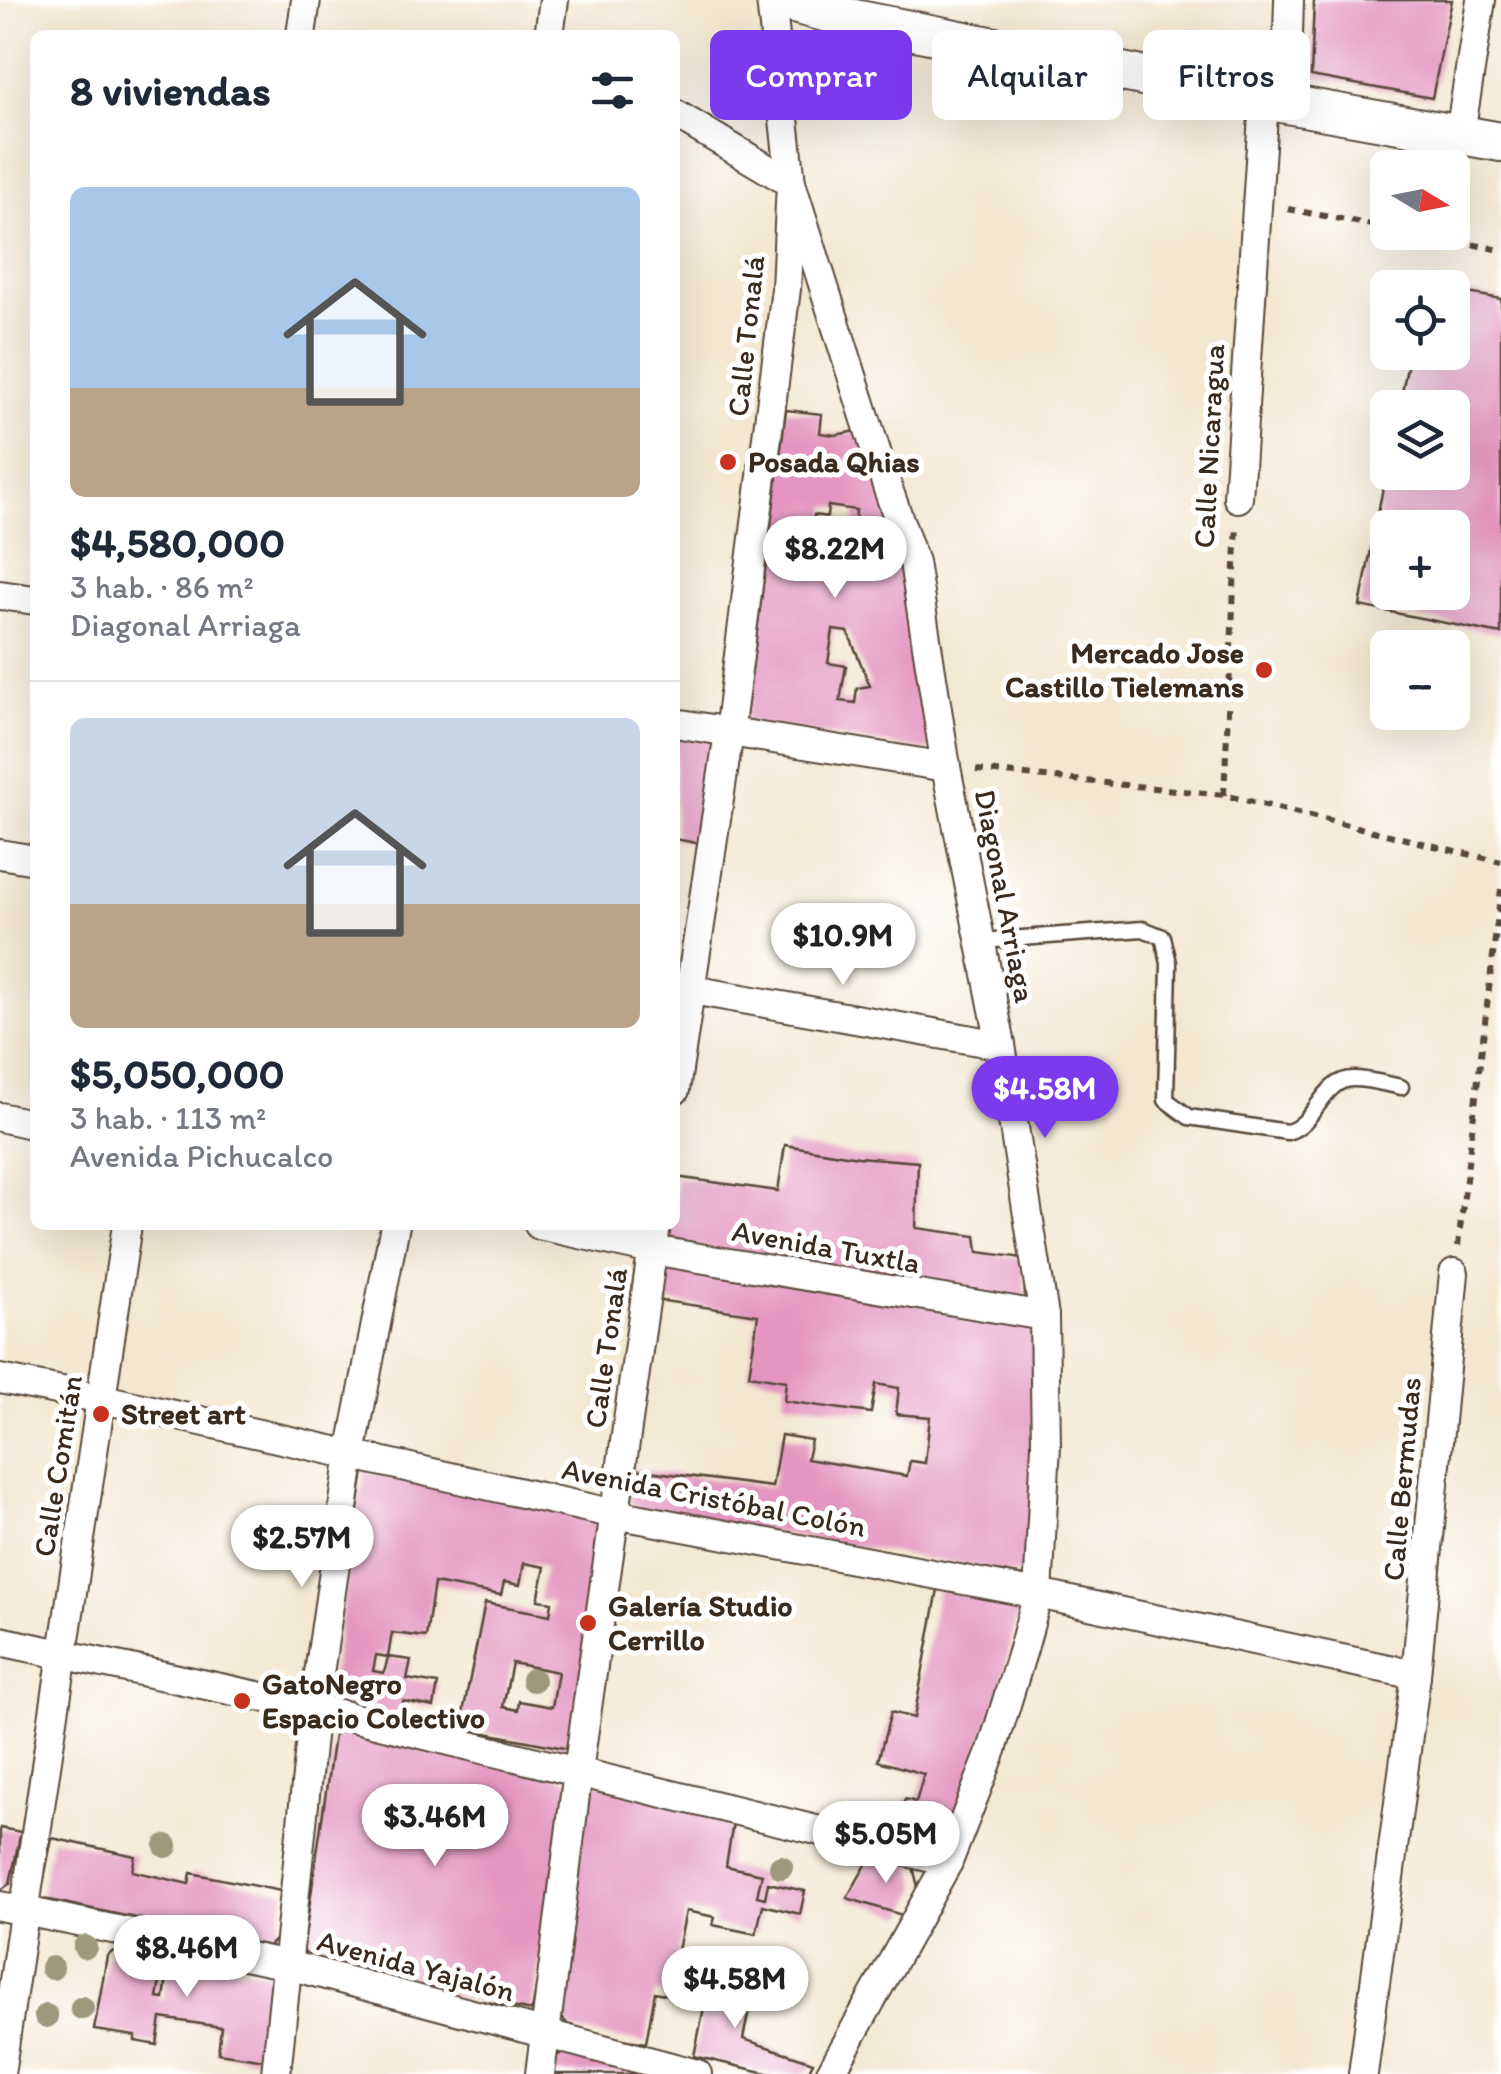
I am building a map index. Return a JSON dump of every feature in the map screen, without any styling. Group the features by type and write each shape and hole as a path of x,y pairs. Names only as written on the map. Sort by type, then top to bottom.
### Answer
{"street":[{"path":"302,30 306,0"},
{"path":"550,30 554,0"},
{"path":"792,184 775,0 1143,76"},
{"name":"Calle Nicaragua","path":"1286,30 1290,0"},
{"path":"1460,134 1481,0"},
{"path":"1310,108 1501,142"},
{"path":"680,117 792,184"},
{"name":"Calle Nicaragua","path":"1238,498 1257,203 1272,120"},
{"name":"Calle Tonalá","path":"680,1017 729,733 786,289 792,184"},
{"name":"Diagonal Arriaga","path":"792,184 914,562 946,767 1001,1045 1044,1316 1046,1445 1038,1594 992,1750 948,1862 830,2074"},
{"path":"0,595 30,599"},
{"path":"680,723 946,767"},
{"path":"0,854 30,859"},
{"path":"682,988 1001,1045"},
{"path":"0,1117 30,1123"},
{"name":"Calle Comitán","path":"0,2074 12,1909 61,1654 103,1399 125,1230"},
{"path":"276,2074 314,1708 352,1454 394,1230"},
{"name":"Avenida Tuxtla","path":"583,1230 654,1238 1044,1316"},
{"name":"Calle Tonalá","path":"540,2074 578,1771 654,1238"},
{"name":"Calle Bermudas","path":"1363,2074 1416,1674 1454,1273"},
{"name":"Avenida Cristóbal Colón","path":"0,1379 615,1514 1038,1594 1416,1674"},
{"path":"0,1641 314,1708 948,1862"},
{"name":"Avenida Yajalón","path":"12,1909 288,1966 697,2074"}],"lane":[{"path":"982,940 1142,929 1163,938 1169,963 1166,1100 1189,1118 1287,1132 1300,1129 1336,1084 1350,1078 1401,1087"}],"path":[{"path":"1257,203 1370,225"},
{"path":"1470,244 1501,250"},
{"name":"Calle Nicaragua","path":"1224,796 1238,498"},
{"path":"946,767 1224,796 1501,862"},
{"path":"1454,1273 1501,890"}],"building":[{"path":"1314,0 1452,0 1432,98 1311,76"},
{"path":"1470,293 1501,299 1501,634 1380,610 1470,610 1470,510 1379,510 1383,490 1470,490 1470,390 1403,390 1406,370 1470,370"},
{"path":"786,410 822,414 820,433 835,435 862,430 890,514 935,739 928,751 745,722","holes":["828,506 856,510 854,540 845,538 856,572 806,565 807,553 832,557 835,535 812,532 814,515 827,517","833,630 848,632 870,686 857,688 855,703 840,701 846,666 828,663"]},
{"path":"1370,554 1370,608 1360,606"},
{"path":"680,735 720,743 702,844 680,840"},
{"path":"785,1145 918,1162 916,1228 976,1236 978,1252 1024,1258 1025,1299 670,1242 664,1233 680,1230 680,1178 778,1191"},
{"path":"663,1263 1035,1323 1034,1514 1024,1576 636,1508 629,1498 633,1469 772,1487 781,1435 811,1440 807,1459 907,1476 910,1461 925,1463 930,1417 896,1414 899,1388 876,1384 871,1413 784,1401 786,1381 749,1375 758,1315 657,1300"},
{"path":"364,1471 612,1522 569,1749 460,1728 485,1603 550,1615 552,1602 538,1600 545,1567 524,1563 520,1585 504,1582 501,1595 434,1583 426,1637 392,1633 388,1657 411,1660 407,1679 438,1684 434,1707 403,1701 401,1718 327,1704","holes":["376,1655 388,1657 384,1673 373,1671","512,1663 558,1672 552,1707 519,1701 518,1710 503,1707"]},
{"path":"938,1589 1020,1605 999,1694 944,1851 894,1834 905,1799 916,1802 924,1774 878,1761 891,1712 914,1718"},
{"path":"336,1722 574,1781 532,2011 316,1968 303,1950"},
{"path":"598,1783 734,1816 726,1866 762,1874 757,1896 765,1898 768,1883 805,1891 800,1914 763,1905 756,1934 713,1925 715,1917 686,1911 669,1995 655,1992 646,2043 574,2031 555,2010 590,1791"},
{"path":"0,1828 21,1832 10,1883 0,1891"},
{"path":"52,1838 135,1856 132,1871 189,1884 191,1873 286,1892 276,1939 269,1946 40,1898"},
{"path":"871,1856 913,1867 918,1887 905,1916 847,1898"},
{"path":"119,1947 165,1954 157,1998 164,1999 170,1954 278,1975 266,2060 218,2053 221,2027 161,2018 157,2045 135,2041 135,2036 94,2030 107,1956"},
{"path":"696,1963 724,1969 719,1993 751,2000 743,2039 813,2062 809,2070 801,2074 771,2074 694,2056 707,1993 690,1989"},
{"path":"563,2052 645,2074 551,2074 552,2059"}],"place":[{"name":"Posada Qhias","path":"728,462"},
{"name":"Mercado Jose Castillo Tielemans","path":"1264,670"},
{"name":"Street art","path":"101,1414"},
{"name":"Galería Studio Cerrillo","path":"588,1623"},
{"name":"GatoNegro Espacio Colectivo","path":"242,1701"}]}
